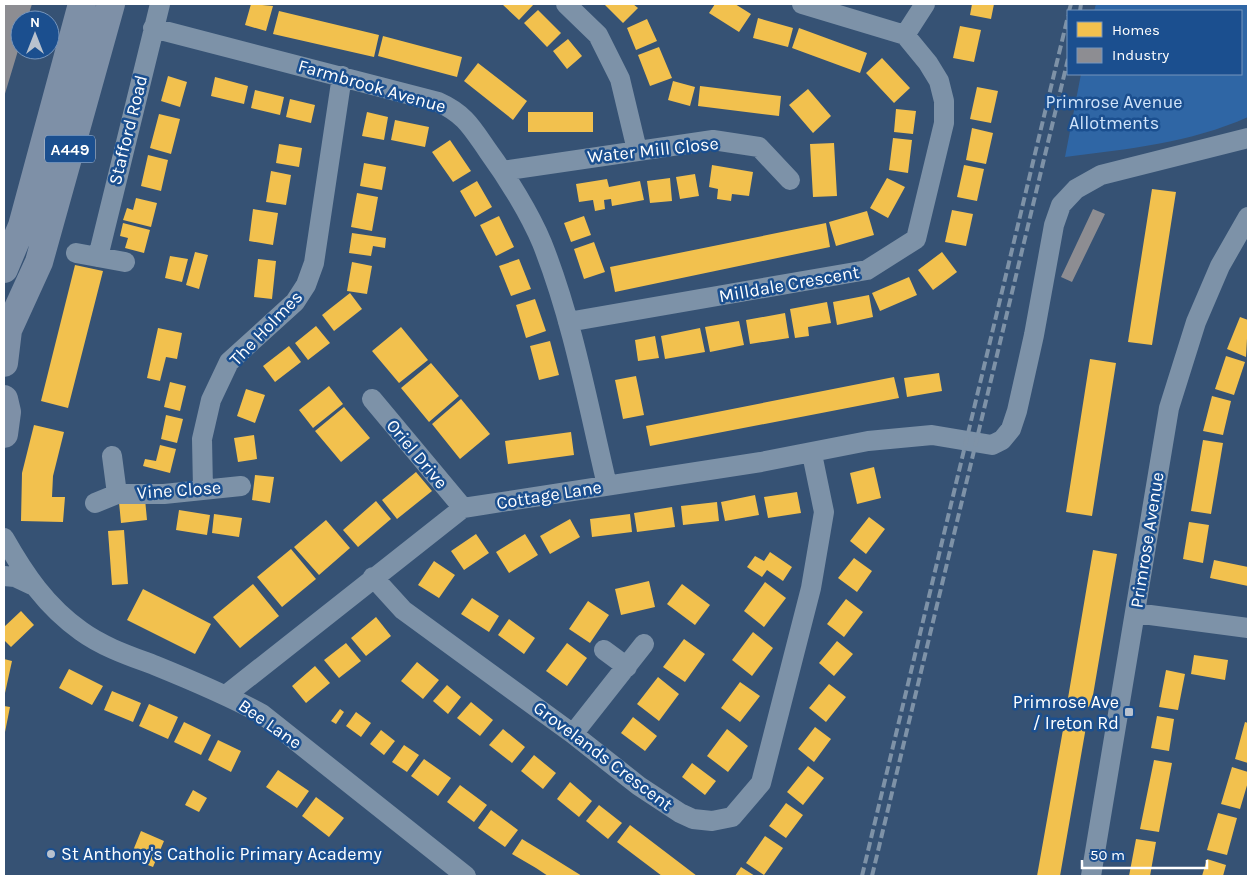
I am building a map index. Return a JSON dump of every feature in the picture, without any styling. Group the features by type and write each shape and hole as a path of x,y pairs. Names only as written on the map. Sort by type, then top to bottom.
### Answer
{"highway":[{"path":"78,16 91,11 94,4"},
{"name":"A449","path":"4,363 8,330 38,262 111,4"},
{"name":"A449","path":"4,269 22,226 78,16"},
{"path":"4,399 7,412 4,434"}],"street":[{"name":"Stafford Road","path":"98,257 160,4"},
{"path":"566,4 598,35 620,79 637,150"},
{"path":"802,4 906,35 925,4"},
{"name":"Farmbrook Avenue","path":"153,28 342,76 438,102 455,109 466,121 502,171 541,242 568,322 607,485"},
{"name":"Milldale Crescent","path":"568,322 867,270 916,239 944,123 944,101 939,81 928,63 906,35"},
{"name":"The Holmes","path":"203,489 202,439 211,400 229,362 295,302 306,286 311,271 342,76"},
{"name":"Cottage Lane","path":"226,694 373,576 463,508 812,454 868,442 932,435 992,445 1002,440 1011,430 1034,335 1054,225 1062,205 1076,189 1101,175 1248,138"},
{"name":"Water Mill Close","path":"502,171 713,140 759,146 790,180"},
{"name":"Primrose Avenue","path":"1091,876 1169,408 1182,360 1196,322 1220,266 1248,217"},
{"path":"76,253 125,262"},
{"name":"Oriel Drive","path":"372,399 463,508"},
{"name":"Grovelands Crescent","path":"373,576 403,610 573,734 639,786 692,819 712,821 732,817 761,783 811,588 824,512 812,454"},
{"name":"Vine Close","path":"112,456 117,494"},
{"name":"Vine Close","path":"95,503 117,494 164,494 241,486"},
{"name":"Bee Lane","path":"4,538 32,586 82,632 105,645 226,694 262,714 466,876"},
{"name":"Bee Lane","path":"4,576 15,577 32,586"},
{"path":"1135,613 1248,628"},
{"path":"573,734 644,644"},
{"path":"604,650 627,666"}],"green space":[{"name":"Primrose Avenue Allotments","path":"1096,4 1248,4 1248,117 1226,126 1181,139 1135,148 1065,157 1081,75 1242,75 1242,10 1094,10"}],"building: Homes":[{"path":"251,4 273,6 266,31 245,25"},
{"path":"502,4 534,4 519,20"},
{"path":"604,4 633,4 638,8 623,23"},
{"path":"715,4 735,4 751,14 739,32 709,13"},
{"path":"972,4 994,4 991,19 970,15"},
{"path":"538,10 561,33 547,47 524,23"},
{"path":"279,11 379,35 374,57 273,34"},
{"path":"758,18 793,28 788,47 753,38"},
{"path":"647,19 657,41 636,50 627,28"},
{"path":"960,26 981,30 974,62 953,58"},
{"path":"799,28 867,53 860,73 792,48"},
{"path":"383,36 462,57 457,77 378,56"},
{"path":"568,39 582,56 567,69 553,51"},
{"path":"659,47 672,78 650,86 638,55"},
{"path":"882,58 910,88 894,103 866,73"},
{"path":"478,63 527,101 513,120 464,81"},
{"path":"168,76 187,82 180,107 161,101"},
{"path":"215,77 248,86 244,104 211,96"},
{"path":"673,81 695,87 690,106 668,100"},
{"path":"700,86 781,96 779,116 698,106"},
{"path":"977,87 998,91 991,123 970,119"},
{"path":"808,89 831,116 813,133 789,105"},
{"path":"255,90 284,97 280,115 251,108"},
{"path":"290,99 315,105 311,123 286,117"},
{"path":"896,109 916,111 913,134 894,132"},
{"path":"367,112 388,117 384,140 362,136"},
{"path":"528,112 593,112 593,132 528,132"},
{"path":"159,114 180,119 171,154 150,148"},
{"path":"395,120 429,127 425,147 391,140"},
{"path":"972,128 993,133 986,164 966,160"},
{"path":"893,138 912,140 908,173 889,170"},
{"path":"450,140 471,171 453,182 432,152"},
{"path":"834,143 837,196 813,197 810,144"},
{"path":"279,144 302,148 299,167 276,163"},
{"path":"148,155 168,160 161,191 141,186"},
{"path":"364,163 386,167 382,190 360,186"},
{"path":"712,165 753,172 749,196 732,194 731,201 717,199 718,189 709,187"},
{"path":"964,165 984,169 977,201 957,197"},
{"path":"271,171 291,175 286,205 266,202"},
{"path":"695,174 699,196 680,199 676,177"},
{"path":"670,178 672,201 650,203 647,181"},
{"path":"887,178 905,187 888,218 870,208"},
{"path":"607,179 609,187 640,181 644,200 612,206 611,199 604,200 605,209 595,211 593,200 579,202 576,184"},
{"path":"477,181 492,207 475,217 460,191"},
{"path":"1152,189 1176,192 1152,345 1128,342"},
{"path":"357,193 378,197 372,231 351,227"},
{"path":"136,198 157,203 151,227 123,220 127,208 133,210"},
{"path":"253,209 278,213 273,245 249,241"},
{"path":"952,210 973,214 966,246 945,242"},
{"path":"867,211 874,235 836,246 829,222"},
{"path":"499,216 514,247 496,256 480,225"},
{"path":"584,216 591,235 571,242 564,223"},
{"path":"123,223 150,230 144,253 125,248 128,238 120,236"},
{"path":"826,223 830,247 615,292 610,267"},
{"path":"352,233 386,238 385,248 373,246 371,256 349,253"},
{"path":"594,242 605,272 584,279 574,249"},
{"path":"195,252 208,255 199,289 186,285"},
{"path":"942,252 957,272 933,290 918,270"},
{"path":"170,256 188,259 182,282 165,278"},
{"path":"258,259 276,261 272,299 254,297"},
{"path":"519,259 531,289 511,296 499,266"},
{"path":"352,262 372,266 367,294 347,291"},
{"path":"75,265 103,271 68,408 41,401"},
{"path":"909,277 917,295 880,311 872,293"},
{"path":"350,293 362,309 334,331 322,315"},
{"path":"869,295 873,317 837,325 833,302"},
{"path":"535,299 546,331 526,338 516,305"},
{"path":"827,302 831,323 808,327 809,336 795,338 790,309"},
{"path":"785,313 789,338 750,344 746,320"},
{"path":"1240,317 1248,320 1246,357 1227,349"},
{"path":"739,321 744,345 710,352 705,327"},
{"path":"316,326 330,343 308,360 295,343"},
{"path":"401,327 428,360 399,383 372,351"},
{"path":"158,328 182,333 177,359 166,357 160,381 147,378"},
{"path":"700,328 705,352 665,359 661,336"},
{"path":"655,336 659,358 638,361 635,340"},
{"path":"550,341 559,375 539,380 530,346"},
{"path":"289,346 301,362 275,382 263,366"},
{"path":"1226,356 1245,362 1234,395 1215,389"},
{"path":"1090,359 1116,363 1092,516 1066,512"},
{"path":"431,363 459,396 429,422 401,388"},
{"path":"939,373 942,391 907,397 904,378"},
{"path":"636,376 644,415 623,419 615,380"},
{"path":"894,377 899,398 650,446 646,426"},
{"path":"170,382 186,386 180,411 164,407"},
{"path":"329,386 343,404 313,428 299,410"},
{"path":"246,389 265,395 255,423 237,416"},
{"path":"1212,396 1231,401 1223,435 1203,431"},
{"path":"461,399 490,434 460,459 432,424"},
{"path":"344,407 370,438 341,462 315,431"},
{"path":"166,415 183,419 177,443 161,439"},
{"path":"34,425 64,432 53,476 52,497 65,497 63,522 21,521 22,473"},
{"path":"571,432 574,455 508,464 505,441"},
{"path":"254,435 257,459 238,462 234,438"},
{"path":"1203,440 1223,443 1211,514 1191,511"},
{"path":"160,445 176,449 170,473 143,466 145,459 156,461"},
{"path":"874,467 881,498 857,504 850,473"},
{"path":"416,472 432,491 397,519 382,500"},
{"path":"255,475 274,477 270,503 252,500"},
{"path":"797,492 801,513 768,518 764,497"},
{"path":"755,495 759,515 725,521 721,502"},
{"path":"145,499 147,520 121,523 119,502"},
{"path":"376,501 391,519 358,547 343,530"},
{"path":"717,502 719,521 683,525 681,506"},
{"path":"672,507 675,527 637,532 634,513"},
{"path":"179,510 210,515 207,535 176,530"},
{"path":"214,514 242,518 239,537 212,533"},
{"path":"630,514 632,532 592,537 590,519"},
{"path":"869,517 885,529 866,554 850,541"},
{"path":"570,519 580,537 550,554 540,536"},
{"path":"326,520 350,548 319,575 294,547"},
{"path":"1189,522 1209,525 1203,563 1183,559"},
{"path":"124,530 128,584 112,585 108,531"},
{"path":"476,534 489,553 464,570 451,551"},
{"path":"525,534 538,555 509,573 496,552"},
{"path":"291,549 316,579 282,607 257,577"},
{"path":"1093,550 1117,554 1091,707 1067,704"},
{"path":"770,552 792,567 783,581 767,570 762,577 747,567 755,556 764,561"},
{"path":"854,558 872,571 857,592 838,578"},
{"path":"1214,560 1248,567 1248,586 1210,578"},
{"path":"434,561 455,575 439,598 418,585"},
{"path":"649,581 655,607 621,615 615,589"},
{"path":"765,582 786,598 764,627 744,611"},
{"path":"253,584 279,616 240,648 213,617"},
{"path":"682,584 710,605 695,625 667,604"},
{"path":"143,589 211,624 195,654 127,620"},
{"path":"472,598 499,616 489,632 461,614"},
{"path":"846,599 863,612 844,637 827,624"},
{"path":"588,601 609,615 590,643 569,629"},
{"path":"21,611 34,625 11,647 4,640 4,627"},
{"path":"376,617 391,636 366,656 351,638"},
{"path":"509,619 535,638 524,654 498,635"},
{"path":"753,632 773,648 752,676 732,660"},
{"path":"684,639 705,654 685,682 663,667"},
{"path":"837,641 853,654 834,676 819,663"},
{"path":"346,643 361,661 339,678 324,660"},
{"path":"567,643 587,658 567,686 546,671"},
{"path":"1194,655 1228,660 1225,680 1191,674"},
{"path":"4,659 12,661 5,693 4,693"},
{"path":"417,662 439,680 423,699 401,681"},
{"path":"315,666 330,683 306,703 292,686"},
{"path":"69,669 103,686 92,705 59,688"},
{"path":"1166,670 1185,674 1178,710 1159,707"},
{"path":"658,677 679,694 659,721 637,704"},
{"path":"740,682 760,696 740,722 721,708"},
{"path":"829,684 846,697 826,722 809,708"},
{"path":"447,685 461,697 448,714 433,701"},
{"path":"112,691 141,703 133,722 104,710"},
{"path":"471,702 493,720 480,736 457,718"},
{"path":"149,704 178,717 168,739 139,726"},
{"path":"4,706 10,707 5,732 4,731"},
{"path":"340,709 344,712 336,724 331,721"},
{"path":"356,712 371,723 361,737 346,726"},
{"path":"1157,716 1174,719 1169,751 1151,748"},
{"path":"633,717 657,736 645,751 621,733"},
{"path":"184,722 211,735 201,755 174,742"},
{"path":"1245,722 1248,723 1248,763 1235,759"},
{"path":"1064,724 1086,727 1060,876 1037,876"},
{"path":"815,727 831,739 814,762 798,749"},
{"path":"503,729 525,747 512,763 489,745"},
{"path":"727,729 748,746 728,772 707,756"},
{"path":"381,730 395,741 384,755 370,744"},
{"path":"218,740 241,751 231,772 208,760"},
{"path":"404,745 419,755 407,772 392,762"},
{"path":"534,755 556,773 543,789 521,771"},
{"path":"424,759 451,778 438,796 411,776"},
{"path":"1154,760 1172,763 1159,832 1140,829"},
{"path":"692,763 716,781 705,795 682,777"},
{"path":"808,766 824,778 803,805 787,792"},
{"path":"1232,767 1248,772 1248,782 1240,809 1221,804"},
{"path":"278,770 309,791 297,808 266,787"},
{"path":"570,782 592,801 579,817 557,799"},
{"path":"460,785 487,805 474,822 447,802"},
{"path":"193,790 207,798 199,812 185,805"},
{"path":"316,797 344,818 329,837 302,816"},
{"path":"786,803 803,815 786,838 769,826"},
{"path":"599,805 622,823 608,839 586,821"},
{"path":"491,810 518,830 505,847 478,828"},
{"path":"1218,813 1237,818 1227,855 1207,850"},
{"path":"630,825 697,876 662,876 617,842"},
{"path":"141,831 164,841 153,867 130,858"},
{"path":"765,836 783,848 764,875 746,863"},
{"path":"522,839 582,876 548,876 512,854"},
{"path":"1136,839 1156,842 1150,876 1129,876"},
{"path":"1207,859 1226,865 1223,876 1202,876"},
{"path":"741,867 755,876 735,876"}],"building: Industry":[{"path":"4,4 32,4 30,10 10,10 10,60 15,60 4,97"},
{"path":"1093,209 1105,214 1072,282 1061,277"}],"railway":[{"path":"1069,10 1071,4"},
{"path":"1080,10 1081,4"},
{"path":"862,876 1067,20"},
{"path":"872,876 1067,63"}],"place":[{"name":"Primrose Ave / Ireton Rd","path":"1129,712"},
{"name":"St Anthony's Catholic Primary Academy","path":"51,854"}]}
